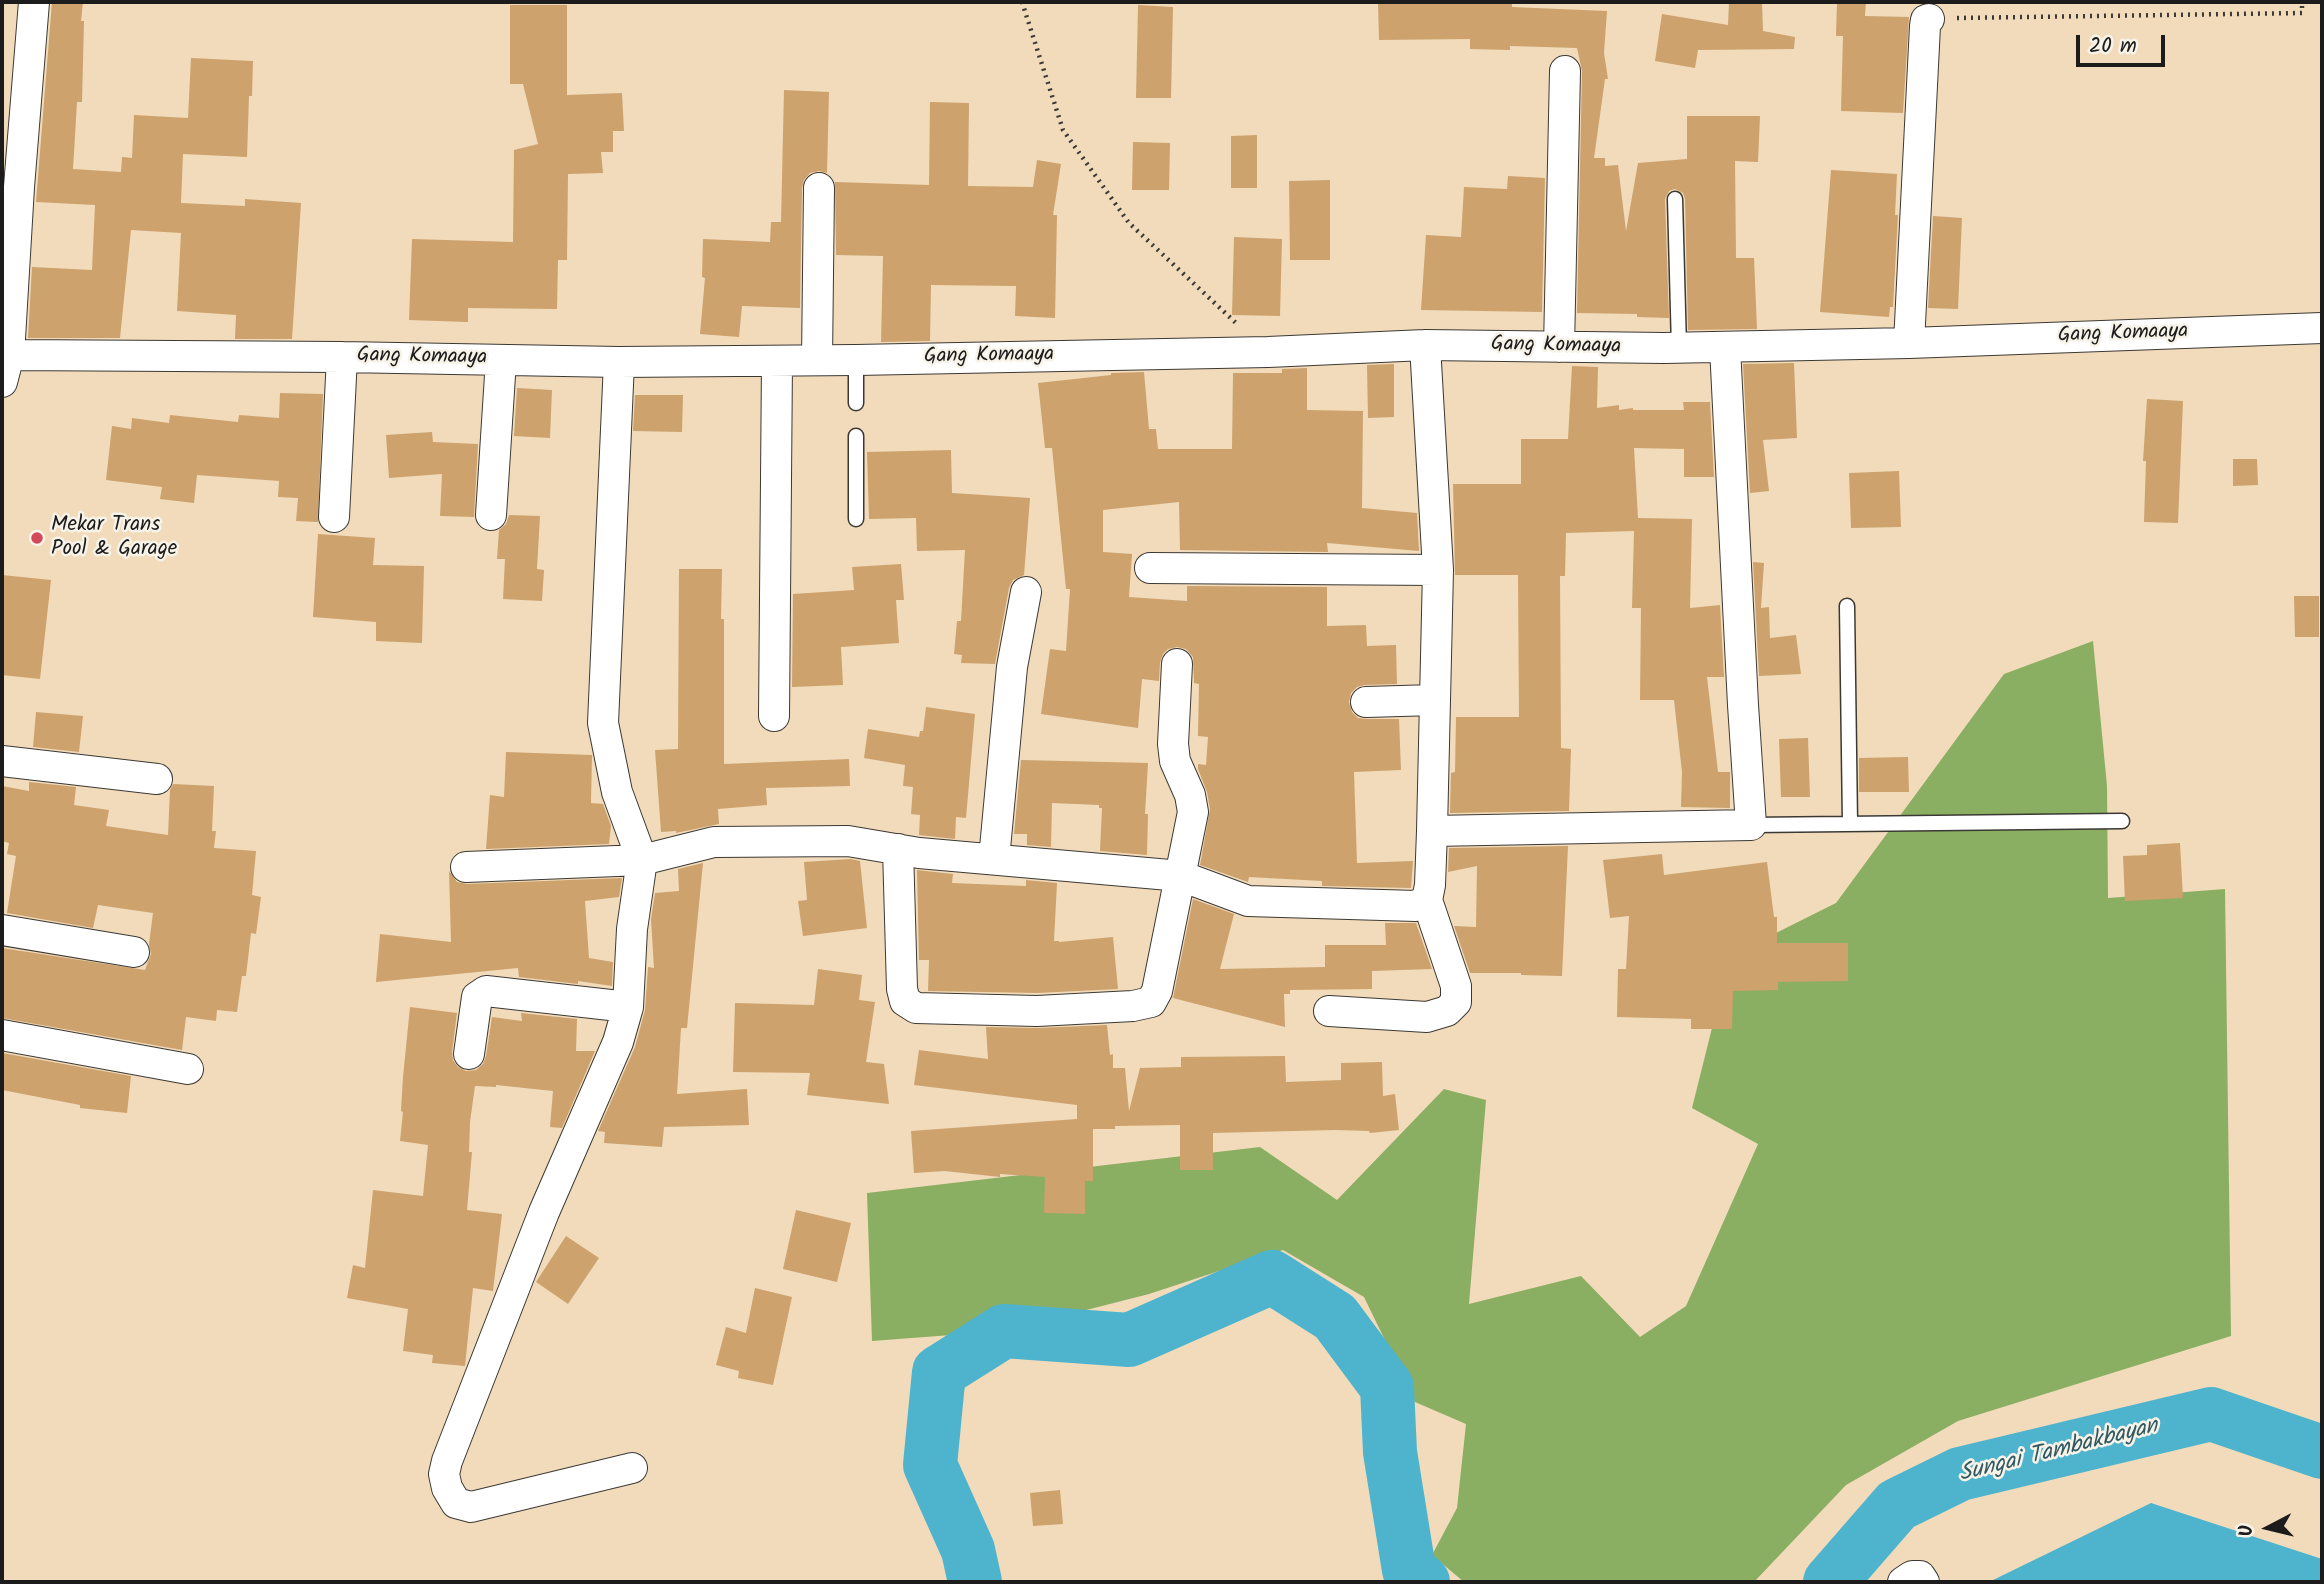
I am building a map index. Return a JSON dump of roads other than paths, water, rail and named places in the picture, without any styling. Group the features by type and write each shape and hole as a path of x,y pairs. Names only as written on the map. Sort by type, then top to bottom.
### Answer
{"street":[{"name":"Gang Komaaya","path":"34,2 10,187 5,368 342,357 619,362 777,361 1268,352 1425,345 1679,348 1909,343 2322,328"},
{"path":"1909,343 1925,31 1926,20 1929,19"},
{"path":"1559,347 1564,71"},
{"path":"817,360 819,188"},
{"path":"1329,1012 1427,1017 1447,1011 1456,1002 1456,986 1427,900 1432,831 1438,570 1425,345"},
{"path":"1432,831 1751,825 1725,347"},
{"path":"334,517 342,357"},
{"path":"491,515 501,360"},
{"path":"774,716 777,361"},
{"path":"619,362 603,723 617,792 642,860 632,929 628,1007 618,1042 509,1299 444,1474 447,1488 456,1503 471,1507 632,1468"},
{"path":"1150,568 1438,570"},
{"path":"993,859 1012,667 1026,592"},
{"path":"898,849 902,989 905,1001 916,1008 1037,1011 1133,1006 1151,1002 1157,991 1193,812 1190,795 1175,761 1173,744 1177,664"},
{"path":"1366,702 1435,701"},
{"path":"2,761 156,779"},
{"path":"466,867 642,860 714,842 849,841 919,853 1181,876 1248,901 1416,906 1427,900"},
{"path":"2,930 134,952"},
{"path":"469,1054 477,997 486,991 628,1007"},
{"path":"2,1035 188,1069"}],"lane":[{"path":"1675,199 1679,348"},
{"path":"856,360 856,402"},
{"path":"856,436 856,519"},
{"path":"1847,606 1850,824"},
{"path":"1751,825 2122,821"}],"water":[{"path":"2151,1503 2322,1559 2322,1582 1993,1582"}],"waterway":[{"name":"Sungai Tambakbayan","path":"975,1582 968,1550 930,1465 939,1372 1004,1331 1129,1340 1272,1277 1335,1317 1387,1387 1390,1452 1409,1570 1423,1582"},
{"name":"Sungai Tambakbayan","path":"1830,1582 1897,1505 1960,1474 2211,1414 2322,1452"}],"place":[{"name":"Mekar Trans Pool & Garage","path":"37,538"}]}
